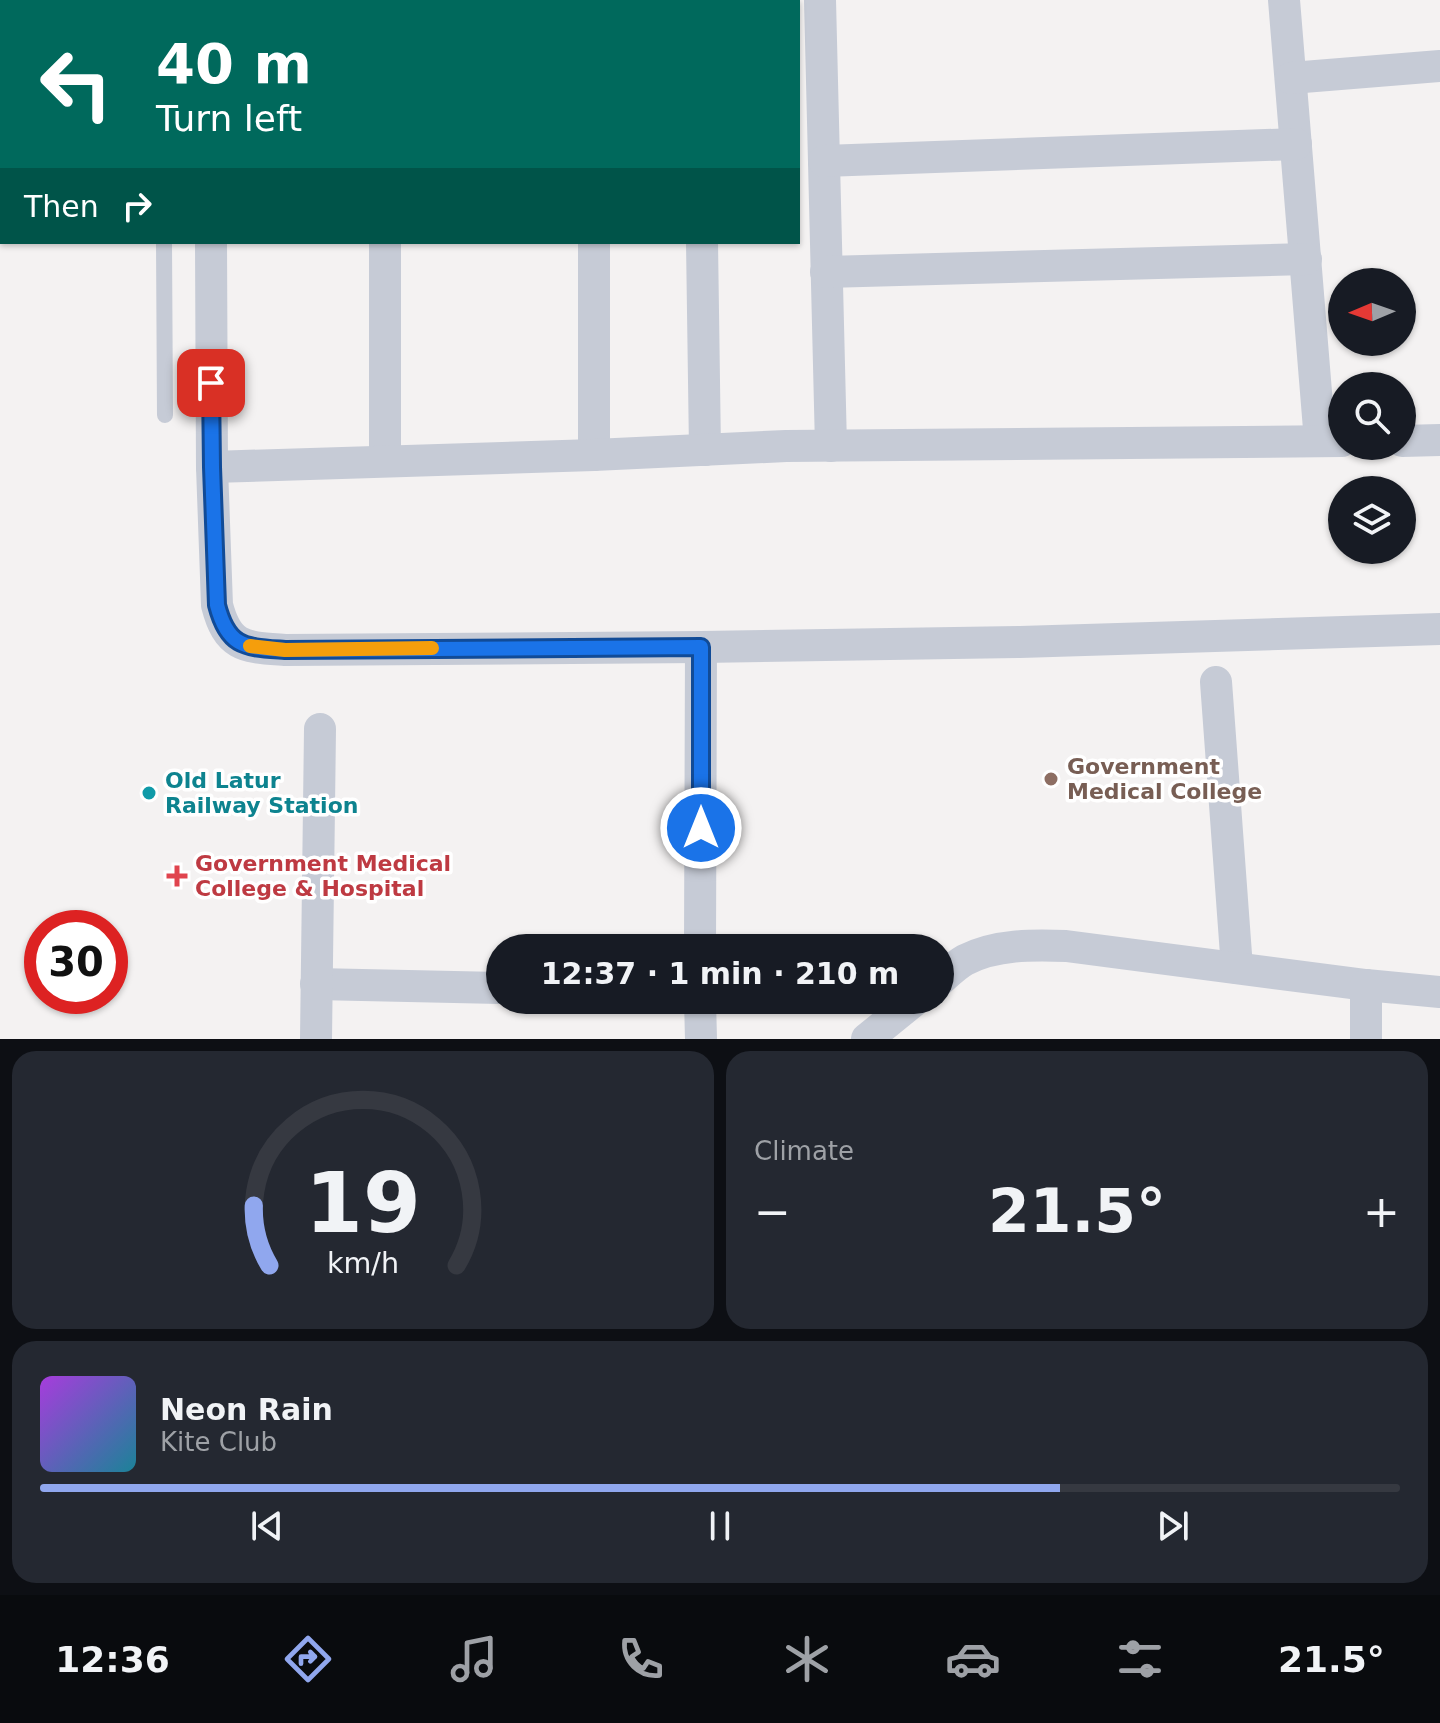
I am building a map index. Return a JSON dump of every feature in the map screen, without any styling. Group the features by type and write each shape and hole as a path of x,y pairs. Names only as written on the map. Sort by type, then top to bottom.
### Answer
{"street":[{"path":"820,0 810,55 824,161 831,446"},
{"path":"1284,0 1306,259 1328,419"},
{"path":"1291,78 1440,66"},
{"path":"824,161 1296,144"},
{"path":"211,244 212,467 217,605 221,623 230,637 244,645 285,650 701,647 1020,642 1440,629"},
{"path":"385,244 385,461"},
{"path":"594,244 594,455"},
{"path":"702,244 705,450"},
{"path":"826,272 1306,259"},
{"path":"1416,441 1440,440"},
{"path":"212,467 831,446 1328,441"},
{"path":"700,934 701,647"},
{"path":"1216,682 1237,968"},
{"path":"316,1039 309,984 320,729"},
{"path":"954,968 963,961 992,950 1029,945 1066,946 1440,992"},
{"path":"309,984 486,988"},
{"path":"1366,985 1366,1039"},
{"path":"700,1014 701,1039"},
{"path":"867,1039 898,1014"}],"lane":[{"path":"164,244 165,415"}],"slow traffic":[{"path":"250,646 285,650 432,648"}],"place":[{"name":"Government Medical College","path":"1051,779"},
{"name":"Old Latur Railway Station","path":"149,793"},
{"name":"Government Medical College & Hospital","path":"177,876"}],"route":[{"path":"211,383 217,605 221,623 230,637 244,645 285,650 701,647 701,828"}]}
